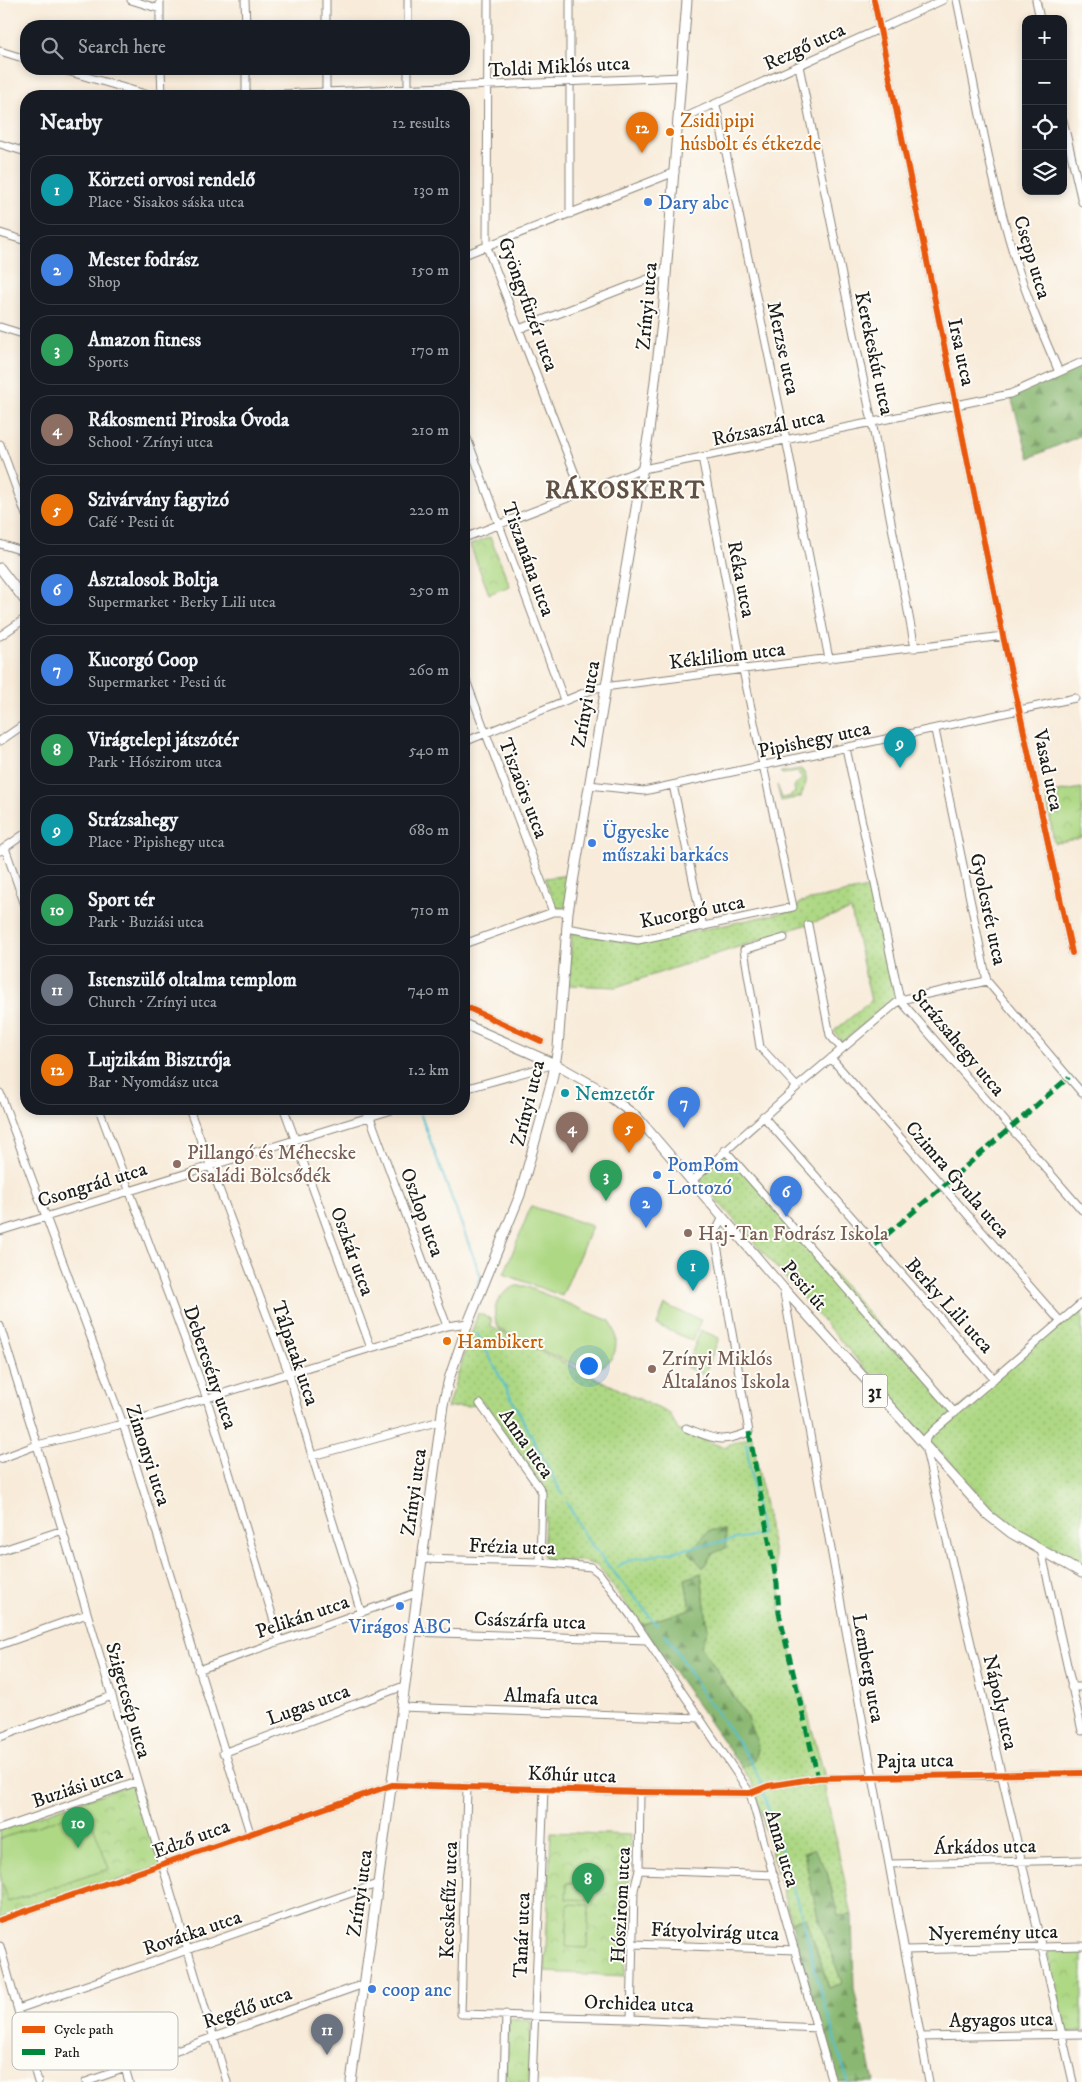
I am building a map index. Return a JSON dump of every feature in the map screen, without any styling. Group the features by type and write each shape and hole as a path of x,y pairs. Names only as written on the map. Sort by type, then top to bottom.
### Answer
{"main road":[{"name":"Zrínyi utca","path":"351,2082 440,1422 449,1379 468,1323 522,1188 555,1064 568,912 643,470 655,384 675,172 688,0"},
{"path":"0,568 20,594"},
{"name":"Pesti út","path":"470,1027 555,1064 601,1090 625,1107 783,1288 988,1515 1040,1550 1082,1573"}],"street":[{"path":"131,0 160,8"},
{"path":"160,0 160,20"},
{"path":"245,0 246,20"},
{"path":"326,0 326,20"},
{"path":"408,0 408,20"},
{"name":"Gyöngyfüzér utca","path":"488,0 487,247 582,492"},
{"path":"570,0 570,214"},
{"name":"Irsa utca","path":"874,0 1019,711"},
{"name":"Rezgő utca","path":"679,120 716,105 943,0"},
{"name":"Csepp utca","path":"957,0 995,179 1015,258 1032,311 1059,372"},
{"path":"1036,0 1039,15"},
{"path":"0,51 20,57"},
{"name":"Kerekeskút utca","path":"799,66 872,422 915,648"},
{"path":"80,75 132,90"},
{"path":"161,75 162,90"},
{"path":"246,75 246,90"},
{"path":"326,75 326,90"},
{"path":"408,75 408,88"},
{"name":"Toldi Miklós utca","path":"381,90 682,77"},
{"name":"Merzse utca","path":"716,105 786,439 829,658"},
{"path":"1067,137 1082,202"},
{"path":"0,144 20,150"},
{"path":"470,253 675,172"},
{"path":"0,233 20,239"},
{"path":"519,329 666,272"},
{"path":"0,327 20,333"},
{"name":"Rózsaszál utca","path":"470,536 643,470 1010,394 1082,362"},
{"path":"0,444 20,499"},
{"name":"Tiszanána utca","path":"470,446 564,700"},
{"name":"Réka utca","path":"702,457 743,670 794,907"},
{"path":"0,544 20,550"},
{"path":"0,636 20,622"},
{"name":"Kékliliom utca","path":"470,740 564,700 606,687 1003,636"},
{"name":"Tiszaörs utca","path":"470,691 553,912"},
{"name":"Pipishegy utca","path":"589,784 636,792 935,730 1075,698"},
{"name":"Vasad utca","path":"1019,711 1072,953"},
{"path":"0,741 20,727"},
{"name":"Gyolcsrét utca","path":"935,730 987,981 1082,1093"},
{"name":"Strázsahegy utca","path":"846,748 900,1000 1082,1210"},
{"path":"673,785 703,927"},
{"path":"20,837 2,850 20,894"},
{"name":"Kucorgó utca","path":"566,928 638,940 794,907"},
{"path":"470,939 553,912 568,912"},
{"path":"808,925 830,1035 842,1049"},
{"path":"784,938 744,950 760,1047 797,1086"},
{"path":"692,1182 797,1086 900,1000 987,981"},
{"path":"470,1009 541,1041"},
{"name":"Czimra Gyula utca","path":"831,1058 1060,1321"},
{"path":"470,1087 555,1064"},
{"name":"Zimonyi utca","path":"0,1092 123,1424 223,1753 250,1833"},
{"name":"Debercsény utca","path":"101,1115 207,1399 280,1640"},
{"name":"Tálpatak utca","path":"192,1115 289,1374 312,1456 361,1612"},
{"name":"Oszkár utca","path":"286,1115 371,1348"},
{"name":"Csongrád utca","path":"0,1231 295,1139 361,1115"},
{"name":"Oszlop utca","path":"370,1115 447,1326"},
{"name":"Berky Lili utca","path":"763,1116 994,1378"},
{"path":"726,1150 955,1413"},
{"path":"686,1428 715,1440 729,1440 749,1432 715,1233 723,1217"},
{"name":"Lemberg utca","path":"783,1288 929,2082"},
{"path":"925,1446 926,1438 1082,1303"},
{"path":"0,1459 38,1445 123,1424 371,1348 447,1326 468,1323"},
{"name":"Szigetcsép utca","path":"0,1326 3,1347 38,1445 161,1866 227,2082"},
{"name":"Anna utca","path":"480,1404 540,1487 542,1493 540,1562"},
{"path":"312,1456 440,1422"},
{"name":"Nápoly utca","path":"925,1446 1073,2082"},
{"path":"0,1551 63,1530"},
{"path":"1040,1550 1082,1731"},
{"name":"Frézia utca","path":"421,1559 540,1562 590,1567 599,1573"},
{"name":"Anna utca","path":"599,1573 751,1792 832,2082"},
{"name":"Pelikán utca","path":"198,1670 416,1593"},
{"path":"0,1645 87,1614"},
{"name":"Császárfa utca","path":"411,1632 647,1640"},
{"name":"Lugas utca","path":"223,1753 404,1686"},
{"path":"1072,1688 1082,1687"},
{"path":"0,1737 112,1696"},
{"name":"Almafa utca","path":"401,1707 700,1718"},
{"name":"Pajta utca","path":"751,1792 768,1786 818,1778 1082,1773"},
{"name":"Buziási utca","path":"0,1829 137,1782"},
{"name":"Kőhúr utca","path":"392,1785 640,1792 751,1792"},
{"name":"Edző utca","path":"0,1920 392,1785"},
{"name":"Kecskefűz utca","path":"461,2014 467,1787"},
{"name":"Tanár utca","path":"532,2082 544,1788"},
{"name":"Hószirom utca","path":"631,2019 634,1890 639,1870 640,1792"},
{"name":"Árkádos utca","path":"889,1864 1082,1860"},
{"path":"639,1870 774,1875"},
{"name":"Rovátka utca","path":"18,2009 187,1952 377,1884"},
{"name":"Fátyolvirág utca","path":"633,1944 795,1950"},
{"path":"0,1946 19,2012"},
{"name":"Nyeremény utca","path":"905,1950 1082,1946"},
{"name":"Regélő utca","path":"178,2049 364,1984"},
{"name":"Orchidea utca","path":"461,2014 506,2014 817,2028"},
{"path":"504,2082 506,2014"},
{"name":"Agyagos utca","path":"921,2037 1082,2034"},
{"name":"Regélő utca","path":"86,2082 119,2070"}],"green space":[{"path":"1082,362 1082,435 1029,458 1010,394"},
{"path":"490,537 510,586 489,594 470,545"},
{"path":"801,769 806,776 806,780 801,797 781,801 777,785 782,798 791,796 791,794 795,793 794,786 802,779 798,772 782,774 780,772"},
{"path":"1082,788 1082,838 1054,843 1046,794"},
{"path":"570,875 566,908 555,908 545,878"},
{"path":"872,887 896,998 842,1042 834,1031 871,1001 851,910 616,987 568,985 572,932 637,944 794,910 801,902"},
{"path":"725,1150 955,1412 1082,1303 1082,1564 1014,1527 993,1510 918,1429 701,1182 701,1172"},
{"path":"531,1206 592,1226 562,1296 504,1274"},
{"path":"516,1286 525,1286 610,1321 615,1331 616,1339 612,1358 600,1367 585,1368 499,1329 495,1315 497,1303 504,1293"},
{"path":"665,1305 701,1320 693,1341 657,1325"},
{"path":"478,1313 491,1319 491,1327 670,1414 678,1430 723,1447 752,1436 780,1586 781,1613 824,1774 824,1784 852,1915 838,1916 827,1872 804,1853 818,1914 842,1983 829,1988 806,1917 791,1922 753,1784 742,1768 754,1761 745,1714 701,1646 708,1630 701,1573 685,1579 690,1609 641,1625 598,1566 582,1561 548,1561 543,1557 546,1493 482,1400 477,1405 447,1408"},
{"path":"701,1330 719,1338 704,1375 686,1367"},
{"path":"709,1530 725,1530 726,1548 712,1554 703,1568 689,1552"},
{"path":"701,1573 708,1630 701,1646 745,1714 758,1745 754,1761 742,1768 641,1625 690,1609 685,1579"},
{"path":"137,1782 161,1866 0,1920 0,1829"},
{"path":"87,1809 109,1869 8,1902 0,1880 0,1839"},
{"path":"551,1832 631,1835 625,1976 545,1972"},
{"path":"814,1849 827,1872 838,1916 852,1915 854,1988 874,2082 836,2082 791,1922 806,1917 829,1988 842,1983 817,1914 804,1853"},
{"path":"567,1883 591,1884 591,1900 566,1899"},
{"path":"568,1904 589,1905 587,1948 566,1947"},
{"path":"1082,1949 1082,2032 1066,2033 1047,1950"},
{"path":"509,2019 531,2021 530,2082 505,2082"}],"waterway":[{"path":"421,1115 481,1277 470,1307"},
{"path":"477,1333 562,1494"},
{"path":"618,1566 630,1560 761,1534 746,1443 749,1443"},
{"path":"567,1502 585,1537 657,1625"},
{"path":"664,1633 678,1652 697,1685 742,1748 762,1787"},
{"path":"763,1791 803,1920 819,1986 848,2082"}],"marked path":[{"path":"875,1245 1069,1077"},
{"path":"749,1432 777,1584 779,1613 818,1778"}],"cycle path":[{"path":"874,0 1003,636 1072,953"},
{"path":"470,1009 541,1041"},
{"path":"0,1920 392,1785 750,1793 768,1786 818,1778 1082,1773"}],"place":[{"name":"Zsidi pipi húsbolt és étkezde","path":"670,132"},
{"name":"Lujzikám Bisztrója","path":"642,153"},
{"name":"Dary abc","path":"648,202"},
{"name":"Strázsahegy","path":"900,768"},
{"name":"Ügyeske műszaki barkács","path":"592,843"},
{"name":"Nemzetőr","path":"565,1093"},
{"name":"Kucorgó Coop","path":"684,1128"},
{"name":"Rákosmenti Piroska Óvoda","path":"572,1153"},
{"name":"Szivárvány fagyizó","path":"629,1153"},
{"name":"Pillangó és Méhecske Családi Bölcsődék","path":"177,1164"},
{"name":"PomPom Lottozó","path":"657,1175"},
{"name":"Amazon fitness","path":"606,1201"},
{"name":"Asztalosok Boltja","path":"786,1217"},
{"name":"Mester fodrász","path":"646,1228"},
{"name":"Haj-Tan Fodrász Iskola","path":"688,1233"},
{"name":"Körzeti orvosi rendelő","path":"693,1291"},
{"name":"Hambikert","path":"447,1341"},
{"name":"Zrínyi Miklós Általános Iskola","path":"652,1369"},
{"name":"Virágos ABC","path":"400,1606"},
{"name":"Sport tér","path":"78,1848"},
{"name":"Virágtelepi játszótér","path":"588,1904"},
{"name":"coop anc","path":"372,1989"},
{"name":"Istenszülő oltalma templom","path":"327,2055"}],"district":[{"name":"RÁKOSKERT","path":"625,489"}]}
